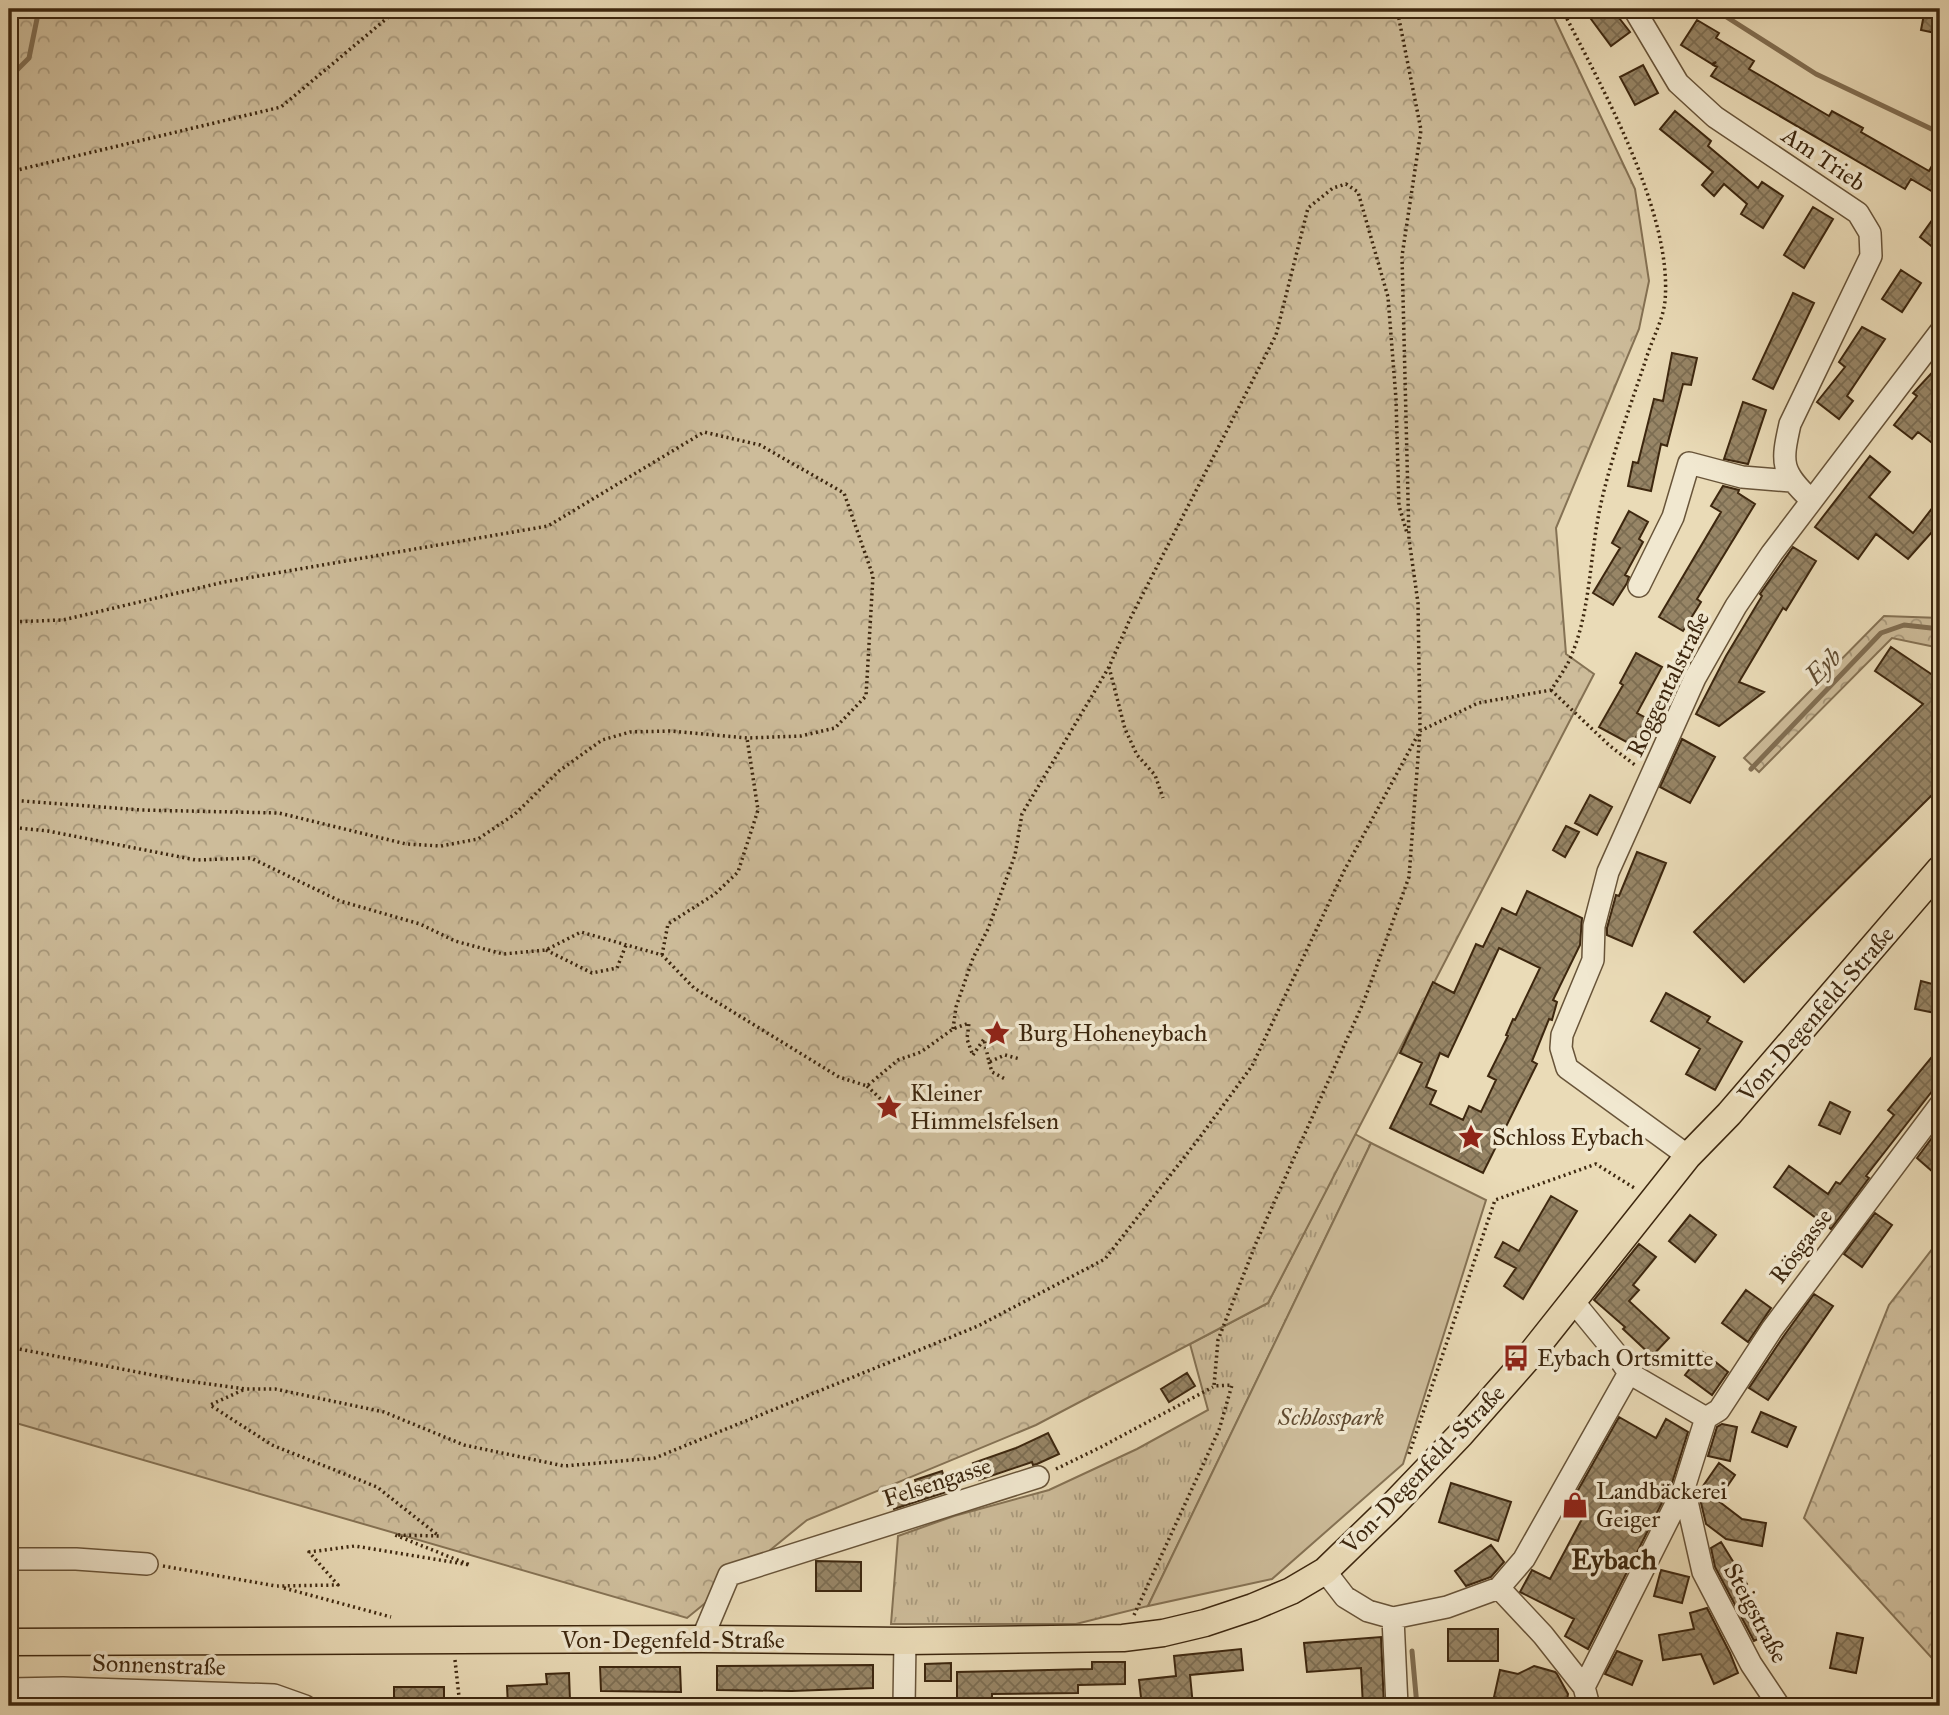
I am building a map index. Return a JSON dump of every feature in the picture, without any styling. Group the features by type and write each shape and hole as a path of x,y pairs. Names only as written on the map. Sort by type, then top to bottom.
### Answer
{"main road":[{"name":"Von-Degenfeld-Straße","path":"9,1642 702,1639 905,1641 1123,1638 1163,1633 1205,1623 1253,1607 1291,1591 1325,1571 1461,1434 1527,1359 1688,1156 1729,1114 1940,869"}],"street":[{"name":"Am Trieb","path":"1634,9 1678,83 1715,117 1858,213 1870,233 1871,256 1790,424 1783,454 1791,481"},
{"name":"Roggentalstraße","path":"1688,1156 1567,1068 1561,1048 1562,1035 1593,960 1594,926 1608,872 1695,678 1736,606 1811,500 1940,332"},
{"path":"1639,586 1674,517 1689,463 1742,477 1791,481 1811,500"},
{"name":"Rösgasse","path":"1706,1418 1719,1410 1772,1329 1940,1105"},
{"path":"1499,1588 1543,1635 1586,1696 1684,1488 1706,1418 1629,1373 1573,1301"},
{"path":"1397,1706 1392,1618 1447,1607 1499,1588 1524,1559 1629,1373"},
{"name":"Felsengasse","path":"702,1639 729,1575 1038,1477"},
{"name":"Steigstraße","path":"1684,1488 1703,1572 1751,1664 1779,1706"},
{"path":"9,1559 76,1559 148,1564"},
{"name":"Von-Degenfeld-Straße","path":"1325,1571 1345,1597 1368,1611 1392,1618"},
{"path":"904,1706 905,1641"},
{"name":"Sonnenstraße","path":"9,1689 63,1697 274,1695 305,1706"}],"path":[{"path":"9,172 281,107 398,9"},
{"path":"1214,1386 1218,1339 1256,1243 1364,1001 1409,877 1420,731 1418,603 1409,539 1402,256 1421,130 1397,9"},
{"path":"9,1347 173,1379 246,1389 275,1389 384,1412 464,1445 564,1466 655,1458 978,1326 1105,1259 1252,1066 1344,871 1420,731 1478,703 1551,690 1568,662 1584,612 1600,507 1659,327 1665,300 1664,263 1649,196 1606,96 1562,9"},
{"path":"953,1029 956,1007 973,958 988,929 1015,855 1022,814 1109,667 1130,619 1276,335 1308,208 1333,188 1346,184 1358,192 1388,297 1396,400 1399,506 1409,539"},
{"path":"9,622 63,620 224,582 548,526 704,432 760,445 844,493 873,576 866,695 835,728 801,736 747,738 670,731 630,732 602,740 559,771 515,814 478,839 440,846 406,844 279,813 141,810 9,800"},
{"path":"1109,667 1125,729 1137,755 1155,775 1163,798"},
{"path":"1551,690 1610,746 1651,777"},
{"path":"662,955 668,924 715,894 738,872 758,810 747,738"},
{"path":"9,827 48,831 196,860 251,858 340,901 420,925 456,941 503,954 546,950 581,932 662,955 694,988 839,1077 867,1086 889,1107"},
{"path":"546,950 592,973 617,968 626,945"},
{"path":"867,1086 898,1060 921,1052 953,1029 969,1023 968,1039 973,1056 984,1039 992,1072 1007,1080"},
{"path":"989,1062 1005,1055 1020,1059"},
{"path":"1409,1455 1495,1200 1596,1164 1654,1200"},
{"path":"1038,1477 1101,1447 1214,1386 1232,1385 1219,1430 1131,1621"},
{"path":"246,1389 210,1405 272,1445 377,1487 439,1536 395,1535 470,1565 355,1546 309,1552 338,1585 277,1586"},
{"path":"148,1564 277,1586 415,1624 425,1641"},
{"path":"453,1641 460,1706"}],"green space":[{"path":"9,9 1550,9 1635,189 1649,281 1639,329 1556,528 1566,654 1594,674 1268,1303 1036,1425 807,1520 687,1618 9,1421"},
{"path":"1884,616 1940,618 1940,648 1892,638 1759,772 1744,758"},
{"path":"1355,1134 1371,1143 1148,1606 1076,1624 891,1624 898,1536 954,1516 1049,1490 1137,1449 1208,1410 1190,1344 1268,1303"},
{"name":"Schlosspark","path":"1371,1143 1486,1200 1403,1464 1272,1579 1148,1606"},
{"path":"1940,1239 1940,1667 1804,1518 1889,1305"}],"building":[{"path":"1596,9 1612,9 1630,32 1611,46 1588,15"},
{"path":"1925,9 1940,9 1940,34 1921,30"},
{"path":"1697,20 1719,33 1716,38 1754,61 1749,69 1829,116 1832,111 1863,128 1861,132 1929,171 1940,152 1940,196 1911,179 1905,189 1711,76 1717,67 1713,65 1716,62 1712,64 1681,45"},
{"path":"1643,65 1658,93 1635,105 1620,77"},
{"path":"1675,111 1711,141 1708,146 1758,188 1762,182 1783,196 1763,228 1741,214 1747,204 1724,184 1714,196 1702,185 1713,172 1660,129"},
{"path":"1813,207 1833,219 1804,268 1784,255"},
{"path":"1940,209 1940,253 1920,237"},
{"path":"1901,270 1921,283 1902,312 1882,299"},
{"path":"1793,293 1814,303 1773,389 1753,379"},
{"path":"1862,327 1885,339 1847,396 1853,401 1839,419 1817,402 1845,367 1839,362"},
{"path":"1672,353 1697,358 1691,385 1683,384 1667,446 1661,444 1651,491 1628,486 1633,462 1638,463 1654,399 1663,401"},
{"path":"1940,364 1940,449 1918,432 1912,439 1894,425 1917,396 1913,393"},
{"path":"1743,402 1766,410 1748,464 1724,459"},
{"path":"1870,456 1890,472 1869,497 1913,533 1940,498 1940,540 1931,533 1908,559 1876,534 1858,559 1815,527"},
{"path":"1723,486 1739,490 1738,493 1755,504 1697,599 1701,602 1683,631 1659,617 1721,512 1711,506"},
{"path":"1629,511 1648,522 1639,539 1643,542 1625,575 1629,577 1627,583 1613,605 1593,593 1620,548 1612,543"},
{"path":"1793,547 1816,561 1786,610 1783,608 1739,682 1764,692 1719,726 1696,714 1726,656 1762,596 1760,594"},
{"path":"1891,647 1940,680 1940,787 1744,982 1694,932 1923,704 1875,671"},
{"path":"1636,653 1662,667 1637,713 1646,718 1632,745 1599,727 1623,685 1620,683"},
{"path":"1682,739 1715,757 1690,803 1660,787"},
{"path":"1590,795 1612,807 1597,835 1575,823"},
{"path":"1566,826 1579,832 1565,857 1553,850"},
{"path":"1637,852 1666,863 1632,946 1607,935 1607,928 1616,895 1619,896"},
{"path":"1527,891 1582,918 1580,945 1553,1000 1557,1002 1552,1020 1549,1019 1532,1061 1537,1064 1483,1173 1390,1128 1422,1063 1400,1053 1433,982 1454,993 1476,944 1483,947 1502,908 1516,915","holes":["1499,948 1540,968 1515,1020 1513,1019 1506,1035 1508,1036 1488,1076 1496,1080 1481,1112 1469,1106 1463,1120 1430,1104 1436,1091 1426,1087 1440,1053 1448,1057"]},
{"path":"1921,981 1940,986 1940,1014 1915,1009"},
{"path":"1666,993 1710,1017 1707,1022 1742,1042 1715,1090 1686,1074 1700,1049 1651,1021"},
{"path":"1940,1047 1940,1081 1866,1176 1869,1178 1831,1229 1774,1187 1789,1166 1828,1194 1836,1182 1840,1184 1894,1115 1888,1110"},
{"path":"1830,1102 1850,1112 1840,1134 1819,1125"},
{"path":"1940,1127 1940,1163 1933,1172 1917,1158"},
{"path":"1551,1196 1577,1211 1523,1299 1504,1286 1516,1268 1495,1257 1503,1242 1519,1251"},
{"path":"1875,1213 1892,1225 1862,1267 1844,1254"},
{"path":"1690,1215 1716,1235 1695,1262 1669,1241"},
{"path":"1639,1244 1656,1257 1633,1285 1639,1290 1629,1301 1669,1338 1652,1356 1623,1329 1625,1327 1594,1300"},
{"path":"1746,1290 1771,1308 1748,1342 1722,1323"},
{"path":"1814,1294 1833,1306 1768,1400 1749,1388"},
{"path":"1703,1352 1728,1372 1712,1395 1685,1375"},
{"path":"1187,1373 1195,1386 1169,1402 1161,1389"},
{"path":"1761,1412 1796,1427 1787,1447 1752,1432"},
{"path":"1619,1417 1656,1438 1666,1419 1688,1432 1672,1483 1588,1649 1565,1636 1574,1619 1520,1592 1532,1570 1550,1579 1583,1517 1568,1508"},
{"path":"1722,1424 1737,1427 1730,1461 1708,1456 1717,1427"},
{"path":"1048,1433 1059,1454 1037,1464 1033,1465 1032,1462 979,1480 973,1463"},
{"path":"1719,1463 1735,1475 1720,1497 1703,1486"},
{"path":"942,1471 949,1491 894,1509 890,1495 917,1487 915,1480"},
{"path":"1451,1483 1511,1502 1498,1541 1439,1522"},
{"path":"1708,1493 1742,1519 1766,1523 1762,1546 1726,1539 1706,1524 1701,1503"},
{"path":"1721,1542 1747,1584 1745,1586 1770,1633 1754,1641 1715,1567 1711,1548"},
{"path":"1491,1545 1504,1562 1491,1577 1466,1586 1455,1571"},
{"path":"816,1561 861,1562 861,1591 816,1591"},
{"path":"1661,1570 1689,1577 1682,1603 1654,1596"},
{"path":"1707,1608 1738,1673 1714,1684 1701,1654 1663,1660 1659,1635 1694,1629 1690,1613"},
{"path":"1448,1629 1498,1629 1498,1661 1448,1661"},
{"path":"1837,1633 1863,1638 1856,1673 1830,1668"},
{"path":"1381,1637 1384,1706 1363,1706 1361,1668 1307,1672 1304,1643"},
{"path":"1241,1649 1243,1670 1190,1675 1193,1706 1142,1706 1139,1680 1176,1676 1174,1656"},
{"path":"1617,1651 1642,1661 1632,1685 1605,1674"},
{"path":"1092,1662 1125,1662 1125,1684 1078,1685 1078,1693 992,1694 992,1703 957,1703 957,1672 1092,1669"},
{"path":"951,1663 951,1681 925,1681 925,1664"},
{"path":"873,1665 873,1688 717,1690 717,1666"},
{"path":"1534,1666 1557,1674 1568,1694 1566,1706 1504,1706 1505,1700 1494,1697 1500,1670 1518,1674"},
{"path":"600,1667 680,1667 681,1692 601,1691"},
{"path":"569,1673 570,1701 525,1702 525,1706 508,1706 507,1686 547,1684 546,1674"},
{"path":"394,1687 444,1687 444,1706 394,1706"}],"waterway":[{"path":"9,78 29,58 39,9"},
{"path":"1714,9 1816,74 1940,133"},
{"name":"Eyb","path":"1751,769 1881,633 1904,625 1940,629"},
{"name":"Eyb","path":"1412,1651 1417,1706"}],"place":[{"name":"Burg Hoheneybach","path":"997,1033"},
{"name":"Kleiner Himmelsfelsen","path":"889,1107"},
{"name":"Schloss Eybach","path":"1471,1137"},
{"name":"Eybach Ortsmitte","path":"1516,1358"},
{"name":"Landbäckerei Geiger","path":"1575,1505"}],"district":[{"name":"Eybach","path":"1614,1559"}]}
